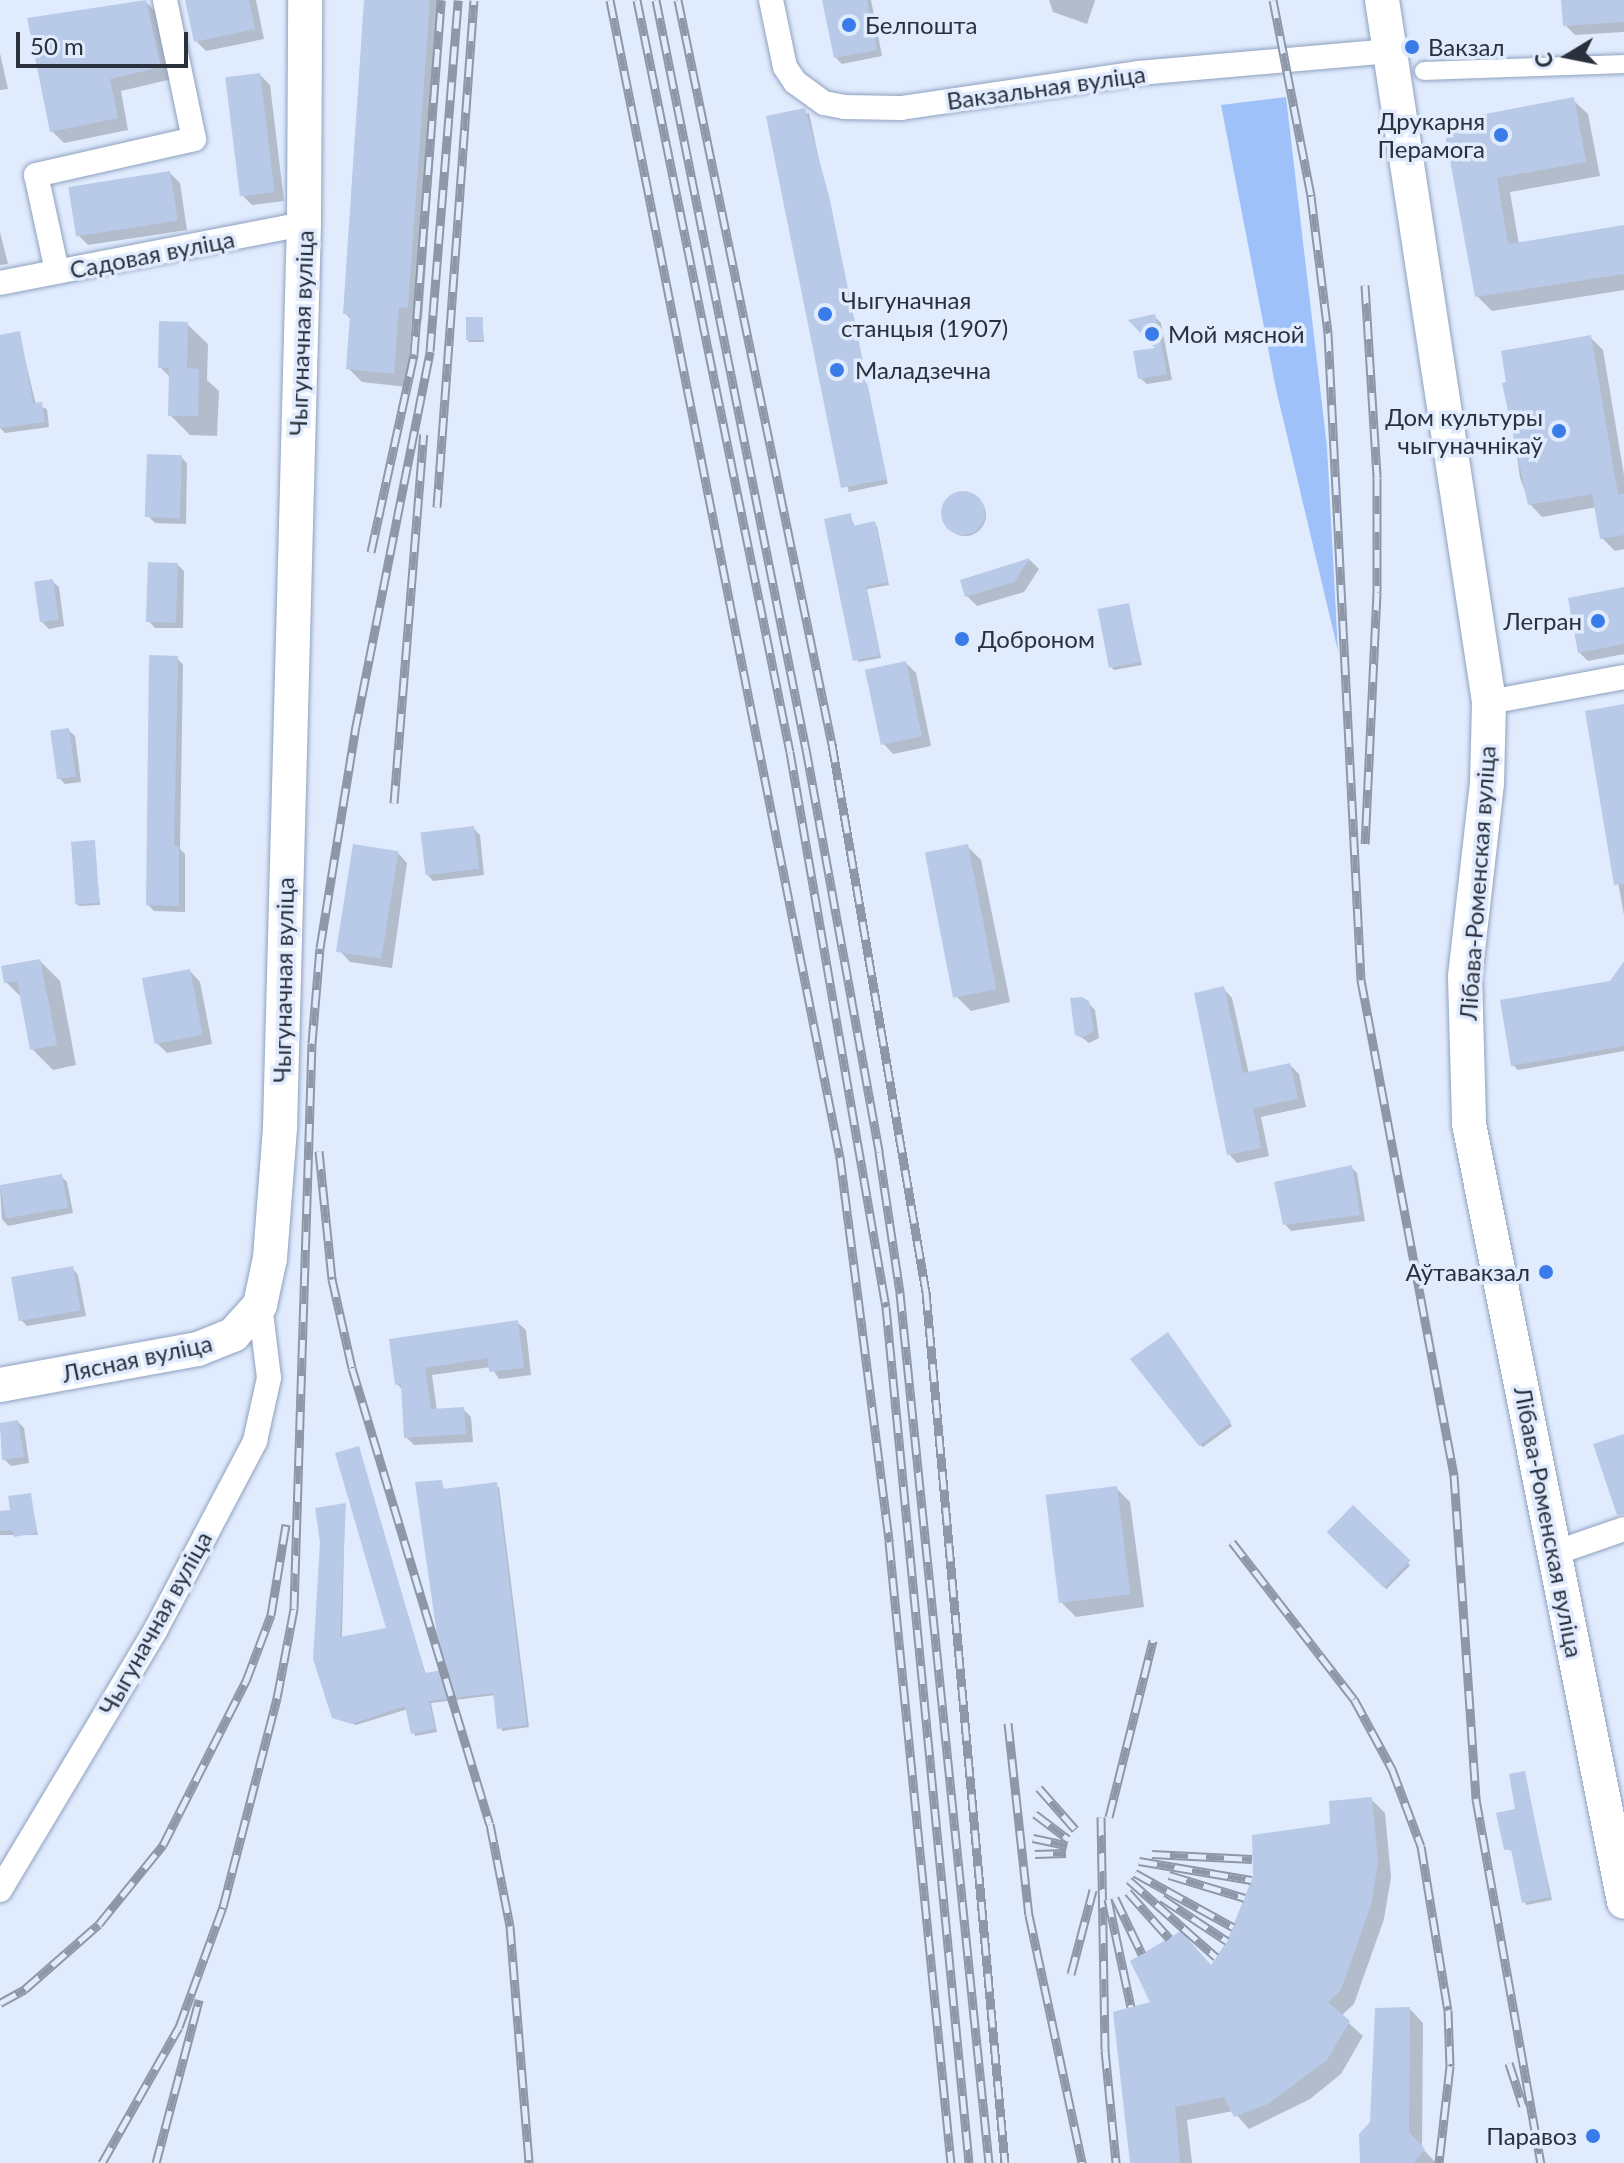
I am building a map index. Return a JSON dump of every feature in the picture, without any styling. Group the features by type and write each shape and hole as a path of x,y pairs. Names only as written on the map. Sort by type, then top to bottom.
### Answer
{"main road":[{"name":"Чыгуначная вуліца","path":"260,1305 270,1258 280,1127 304,224 305,0"},
{"name":"Лібава-Роменская вуліца","path":"1382,0 1489,702 1487,783 1465,977 1469,1124 1624,1902"},
{"name":"Лясная вуліца","path":"0,1385 198,1349 233,1335 260,1305"}],"street":[{"path":"57,271 36,175 194,139 165,0"},
{"name":"Вакзальная вуліца","path":"771,0 785,67 795,82 824,103 844,107 901,108 1154,71 1390,51"},
{"path":"1424,71 1624,64"},
{"name":"Садовая вуліца","path":"0,283 304,224"},
{"path":"1489,702 1624,677"},
{"name":"Чыгуначная вуліца","path":"0,1890 155,1631 255,1441 269,1378 260,1305"},
{"path":"1555,1553 1624,1529"}],"shaded area":[{"path":"1286,97 1327,447 1338,651 1276,389 1221,105"}],"building":[{"path":"146,0 161,67 110,79 118,118 50,132 27,18"},
{"path":"185,0 249,0 255,29 194,42"},
{"path":"364,0 430,0 408,308 399,307 394,374 346,369 350,315 343,314"},
{"name":"Белпошта","path":"822,0 867,0 877,50 834,58"},
{"path":"1561,0 1624,0 1624,22 1563,26"},
{"path":"260,73 275,192 240,196 225,77"},
{"path":"1574,97 1586,162 1497,178 1508,244 1624,225 1624,274 1475,297 1443,122"},
{"path":"805,108 829,196 887,479 841,488 766,116"},
{"path":"170,171 178,220 76,236 68,187"},
{"path":"1155,314 1167,374 1138,379 1133,351 1155,348 1128,320"},
{"path":"466,317 483,317 483,340 466,340"},
{"path":"159,321 188,322 187,368 199,369 198,416 168,416 169,368 158,368"},
{"path":"20,331 33,403 42,402 45,422 0,428 0,335"},
{"name":"Дом культуры чыгуначнікаў","path":"1591,335 1618,494 1624,494 1624,535 1600,539 1592,494 1528,505 1502,383 1506,382 1501,351"},
{"path":"147,454 182,455 180,518 145,517"},
{"path":"963,491 979,497 985,513 979,529 963,535 947,529 941,513 947,497"},
{"path":"851,513 853,526 875,521 888,582 866,587 880,655 853,661 824,519"},
{"path":"1030,558 1014,582 965,597 960,580"},
{"path":"148,562 178,563 176,623 146,622"},
{"path":"53,579 59,620 40,622 34,582"},
{"name":"Легран","path":"1624,587 1624,644 1578,653 1568,598"},
{"path":"1129,603 1140,662 1109,668 1098,609"},
{"path":"149,655 178,656 174,846 179,846 179,906 146,905"},
{"path":"906,661 922,736 881,745 865,670"},
{"path":"1624,704 1624,884 1614,885 1585,711"},
{"path":"69,728 76,777 57,779 50,731"},
{"path":"474,826 479,869 426,875 420,833"},
{"path":"95,840 99,903 75,905 71,842"},
{"path":"353,844 398,851 381,959 336,952"},
{"path":"968,844 996,989 953,998 925,852"},
{"path":"40,959 57,1045 30,1050 17,981 4,983 1,966"},
{"path":"1624,961 1624,1046 1511,1066 1500,1000 1610,981"},
{"path":"190,969 203,1035 155,1044 142,978"},
{"path":"1224,986 1243,1073 1290,1063 1298,1099 1253,1108 1261,1148 1227,1155 1194,993"},
{"path":"1082,997 1089,1001 1094,1031 1082,1038 1075,1035 1070,998"},
{"path":"1352,1165 1360,1215 1283,1225 1274,1182"},
{"path":"62,1174 68,1207 6,1218 0,1185"},
{"path":"73,1266 81,1310 19,1321 11,1277"},
{"path":"518,1320 524,1368 489,1372 488,1358 425,1368 431,1409 464,1407 466,1434 404,1438 401,1384 395,1385 389,1339"},
{"path":"1168,1332 1231,1422 1199,1446 1130,1359"},
{"path":"18,1420 24,1457 2,1460 0,1423"},
{"path":"1624,1434 1624,1514 1617,1515 1593,1444"},
{"path":"359,1446 425,1673 442,1670 415,1482 442,1480 443,1489 497,1482 527,1725 497,1729 493,1693 429,1701 435,1729 411,1734 405,1706 352,1724 332,1718 313,1659 320,1542 315,1508 346,1503 340,1637 386,1628 335,1453"},
{"path":"1117,1486 1130,1594 1059,1603 1046,1495"},
{"path":"31,1493 37,1533 14,1537 12,1530 0,1531 0,1511 10,1510 8,1496"},
{"path":"1353,1505 1411,1561 1384,1588 1327,1532"},
{"path":"1525,1771 1550,1897 1522,1903 1511,1849 1504,1850 1496,1813 1515,1809 1509,1774"},
{"path":"1372,1797 1378,1862 1371,1905 1341,1990 1328,2002 1350,2021 1327,2060 1268,2104 1234,2117 1224,2097 1175,2107 1180,2163 1130,2163 1113,2012 1150,2002 1130,1961 1181,1931 1211,1965 1227,1941 1253,1876 1252,1835 1330,1824 1329,1801"},
{"path":"1410,2007 1409,2132 1425,2149 1414,2163 1360,2163 1359,2134 1370,2122 1375,2008"}],"railway":[{"path":"371,552 414,354 441,0"},
{"path":"102,2163 179,2027 223,1907 277,1698 294,1609 312,1043 320,948 355,731 430,351 458,0"},
{"path":"437,507 474,0"},
{"path":"610,0 840,1157 889,1542 951,2163"},
{"path":"637,0 790,752 886,1307 969,2163"},
{"path":"656,0 806,749 879,1152 900,1293 989,2163"},
{"path":"678,0 832,744 926,1292 1005,2163"},
{"path":"1273,0 1311,196 1328,333 1361,980 1454,1475 1476,1799 1541,2163"},
{"path":"1365,285 1377,478 1377,592 1365,844"},
{"path":"394,803 424,434"},
{"path":"319,1151 332,1279 352,1368 490,1824 510,1926 529,2163"},
{"path":"0,2003 25,1989 99,1924 163,1845 246,1681 271,1615 286,1524"},
{"path":"1232,1542 1354,1699 1392,1769 1421,1846 1448,2010 1450,2066 1439,2163"},
{"path":"1109,1817 1153,1640"},
{"path":"1008,1723 1029,1915 1082,2163"},
{"path":"1039,1788 1075,1829"},
{"path":"1035,1814 1068,1839"},
{"path":"1101,1817 1105,2050 1116,2163"},
{"path":"1033,1838 1067,1845"},
{"path":"1035,1854 1066,1853"},
{"path":"1152,1854 1252,1859"},
{"path":"1139,1861 1251,1880"},
{"path":"1135,1873 1233,1927"},
{"path":"1169,1875 1245,1898"},
{"path":"1129,1880 1216,1957"},
{"path":"1071,1974 1093,1890"},
{"path":"1128,1892 1169,1938"},
{"path":"1115,1898 1142,1954"},
{"path":"1162,1898 1227,1941"},
{"path":"1108,1899 1131,2007"},
{"path":"156,2163 199,2000"},
{"path":"1509,2063 1523,2106"}],"place":[{"name":"Белпошта","path":"849,25"},
{"name":"Вакзал","path":"1412,47"},
{"name":"Друкарня Перамога","path":"1501,135"},
{"name":"Чыгуначная станцыя (1907)","path":"825,314"},
{"name":"Мой мясной","path":"1152,334"},
{"name":"Маладзечна","path":"837,370"},
{"name":"Дом культуры чыгуначнікаў","path":"1559,431"},
{"name":"Легран","path":"1598,621"},
{"name":"Доброном","path":"962,639"},
{"name":"Аўтавакзал","path":"1546,1272"},
{"name":"Паравоз","path":"1593,2136"}]}
